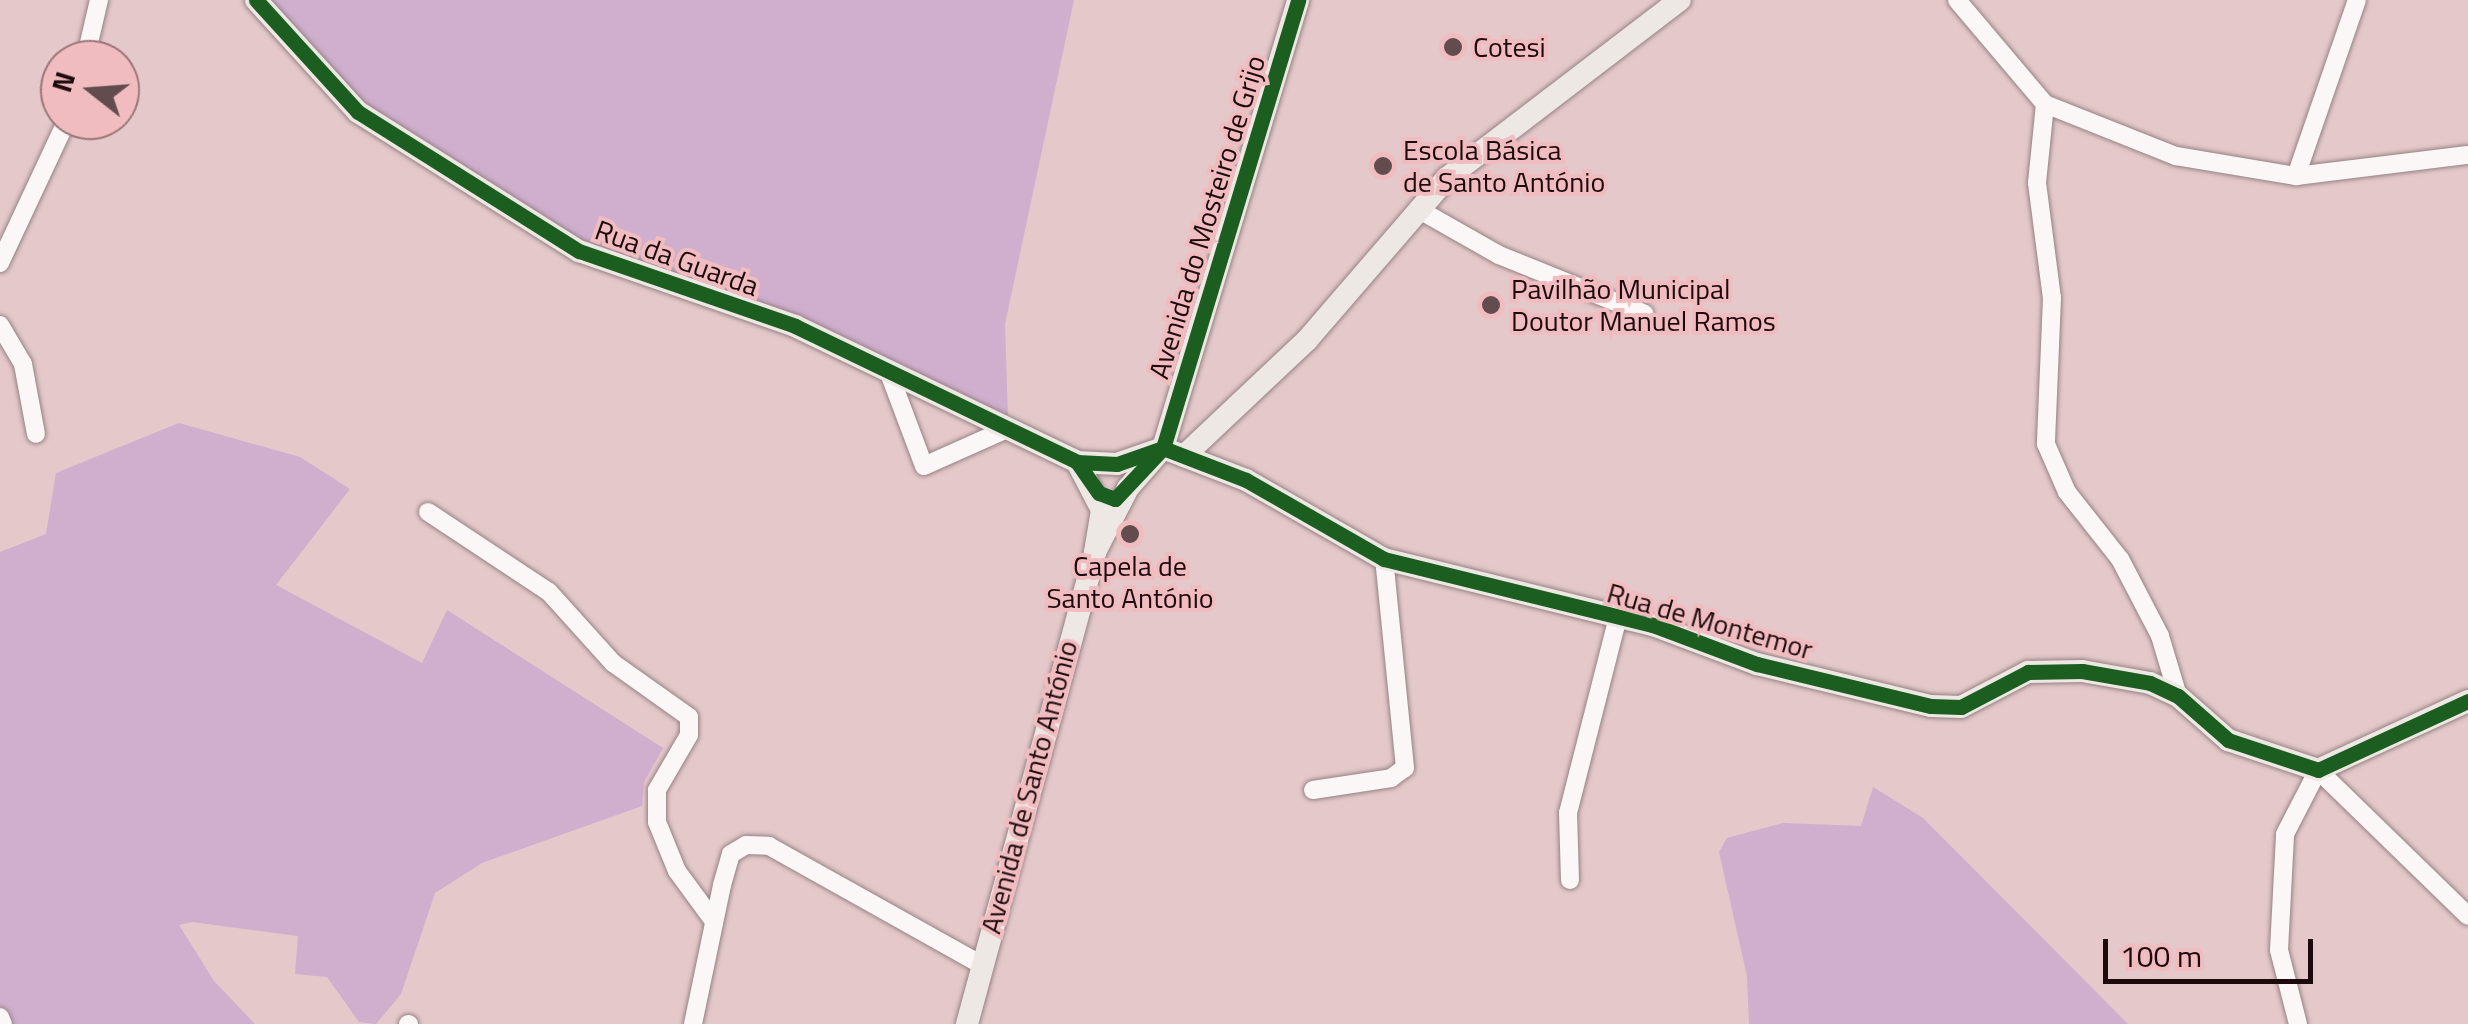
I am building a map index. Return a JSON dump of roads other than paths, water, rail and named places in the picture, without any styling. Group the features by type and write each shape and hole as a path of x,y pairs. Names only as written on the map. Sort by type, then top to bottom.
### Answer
{"main road":[{"name":"Rua da Guarda","path":"256,0 358,112 579,251 795,326 1078,462 1126,491"},
{"name":"Avenida do Mosteiro de Grijo","path":"1126,491 1173,452 1298,0"},
{"path":"1104,477 1173,452 1307,340 1418,209 1680,0"},
{"name":"Rua de Montemor","path":"1173,452 1246,480 1384,559 1618,617 1757,664 1941,708 1973,702 2019,674 2062,669 2178,696"},
{"name":"Avenida de Santo António","path":"970,1021 980,964 1095,552 1104,477"},
{"name":"Avenida de Santo António","path":"1095,552 1126,491"},
{"path":"2178,696 2228,740 2318,770 2468,701"}],"street":[{"path":"89,40 100,0"},
{"path":"1958,0 2045,104 2176,156 2296,176 2468,155"},
{"path":"2296,176 2357,0"},
{"path":"2045,104 2038,183 2052,298 2046,444 2067,492 2120,559 2160,636 2178,696"},
{"path":"0,263 57,140"},
{"path":"1418,209 1484,247 1645,314"},
{"path":"0,325 24,364 36,434"},
{"path":"889,373 924,466 1005,430"},
{"path":"428,512 548,592 613,663 688,718 689,735 657,790 657,822 677,872 713,920"},
{"path":"1313,790 1391,778 1405,768 1384,559"},
{"path":"1570,880 1568,813 1618,617"},
{"path":"2298,1024 2279,950 2285,834 2318,770 2468,916"},
{"path":"693,1024 713,920 731,854 769,846 980,964"}],"place":[{"name":"Cotesi","path":"1453,47"},
{"name":"Escola Básica de Santo António","path":"1383,166"},
{"name":"Pavilhão Municipal Doutor Manuel Ramos","path":"1491,305"},
{"name":"Capela de Santo António","path":"1130,534"}]}
